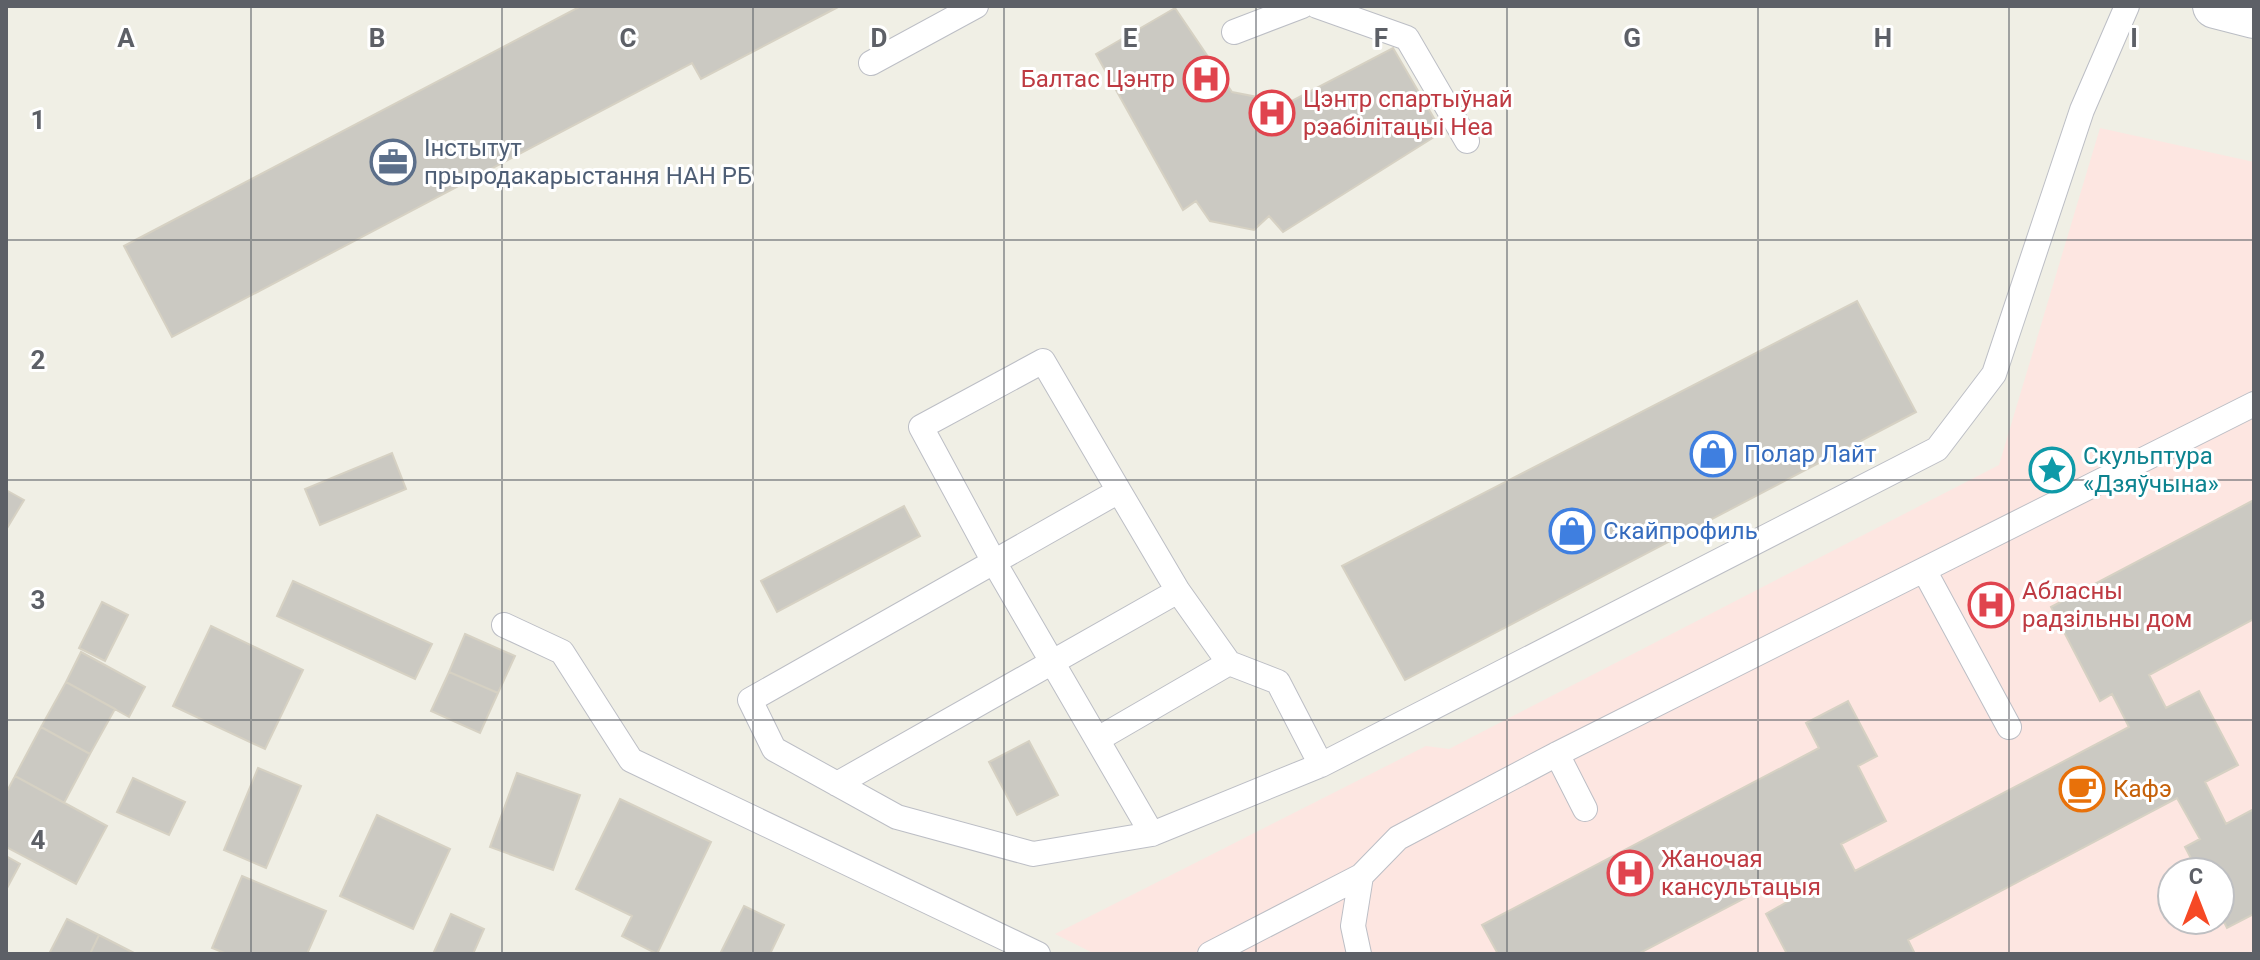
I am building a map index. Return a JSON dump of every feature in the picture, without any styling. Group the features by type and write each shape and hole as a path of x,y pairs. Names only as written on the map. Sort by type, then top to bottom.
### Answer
{"main road":[{"path":"2215,6 2254,16"}],"lane":[{"path":"871,63 976,6"},
{"path":"1234,32 1302,6"},
{"path":"1317,6 1407,38 1467,141"},
{"path":"1119,491 750,700 774,749 897,817 1033,854 1152,834 1321,765 1937,449 1994,374 2082,110 2127,6"},
{"path":"1152,834 994,562 921,427 1043,361 1178,591 1229,663 1278,682 1321,765"},
{"path":"1210,954 1361,876 1398,838 1557,754 2254,404"},
{"path":"1924,570 2009,727"},
{"path":"837,784 1178,591"},
{"path":"504,625 562,652 631,760 1038,954"},
{"path":"1098,739 1229,663"},
{"path":"1557,754 1585,809"},
{"path":"1359,954 1353,926 1361,876"}],"shaded area":[{"name":"Абласны радзільны дом","path":"2100,128 2254,162 2254,954 1095,954 1055,934 1426,746 1449,749 1999,465"}],"building":[{"name":"Інстытут прыродакарыстання НАН РБ","path":"581,6 840,6 701,79 692,63 172,337 124,246"},
{"path":"1175,8 1232,92 1288,103 1393,48 1442,132 1283,232 1269,216 1254,230 1210,221 1196,201 1183,210 1096,54"},
{"path":"1857,301 1916,412 1405,680 1342,566"},
{"path":"392,453 406,489 320,525 305,489"},
{"path":"6,490 24,500 6,530"},
{"path":"2254,500 2254,619 2149,675 2166,708 2199,691 2238,765 2205,782 2226,824 2254,809 2254,914 2236,923 2236,856 2190,856 2185,847 2200,839 2177,798 1908,940 1915,954 1787,954 1766,914 1792,899 1781,879 1638,954 1498,954 1482,925 1819,748 1806,723 1848,701 1877,756 1858,766 1886,821 1841,844 1855,871 2129,727 2112,694 2100,701 2051,607"},
{"path":"904,506 920,536 777,612 761,581"},
{"path":"293,581 432,644 415,679 277,616"},
{"path":"102,602 128,615 105,661 79,648"},
{"path":"211,626 303,670 265,749 173,706"},
{"path":"465,634 515,656 498,693 449,672"},
{"path":"81,652 145,687 129,717 66,682"},
{"path":"449,672 498,693 480,733 431,711"},
{"path":"66,682 115,709 90,754 41,727"},
{"path":"41,727 90,754 64,803 15,776"},
{"path":"1029,741 1058,795 1017,815 989,762"},
{"path":"258,768 301,786 266,868 224,850"},
{"path":"517,773 580,795 553,870 490,847"},
{"path":"15,776 107,826 76,884 6,847 6,793"},
{"path":"133,778 185,802 169,835 117,812"},
{"path":"620,799 711,842 657,954 622,936 632,916 576,889"},
{"path":"377,815 450,849 413,929 340,896"},
{"path":"6,856 20,864 6,890"},
{"path":"242,876 326,911 307,954 227,954 212,948"},
{"path":"744,906 784,925 770,954 720,954"},
{"path":"451,914 484,929 473,954 433,954"},
{"path":"67,919 99,935 90,954 49,954"},
{"path":"99,935 136,954 90,954"}],"place":[{"name":"Балтас Цэнтр","path":"1206,79"},
{"name":"Цэнтр спартыўнай рэабілітацыі Неа","path":"1272,113"},
{"name":"Інстытут прыродакарыстання НАН РБ","path":"393,162"},
{"name":"Полар Лайт","path":"1713,454"},
{"name":"Скульптура «Дзяўчына»","path":"2052,470"},
{"name":"Скайпрофиль","path":"1572,531"},
{"name":"Абласны радзільны дом","path":"1991,605"},
{"name":"Кафэ","path":"2082,789"},
{"name":"Жаночая кансультацыя","path":"1630,873"}]}
